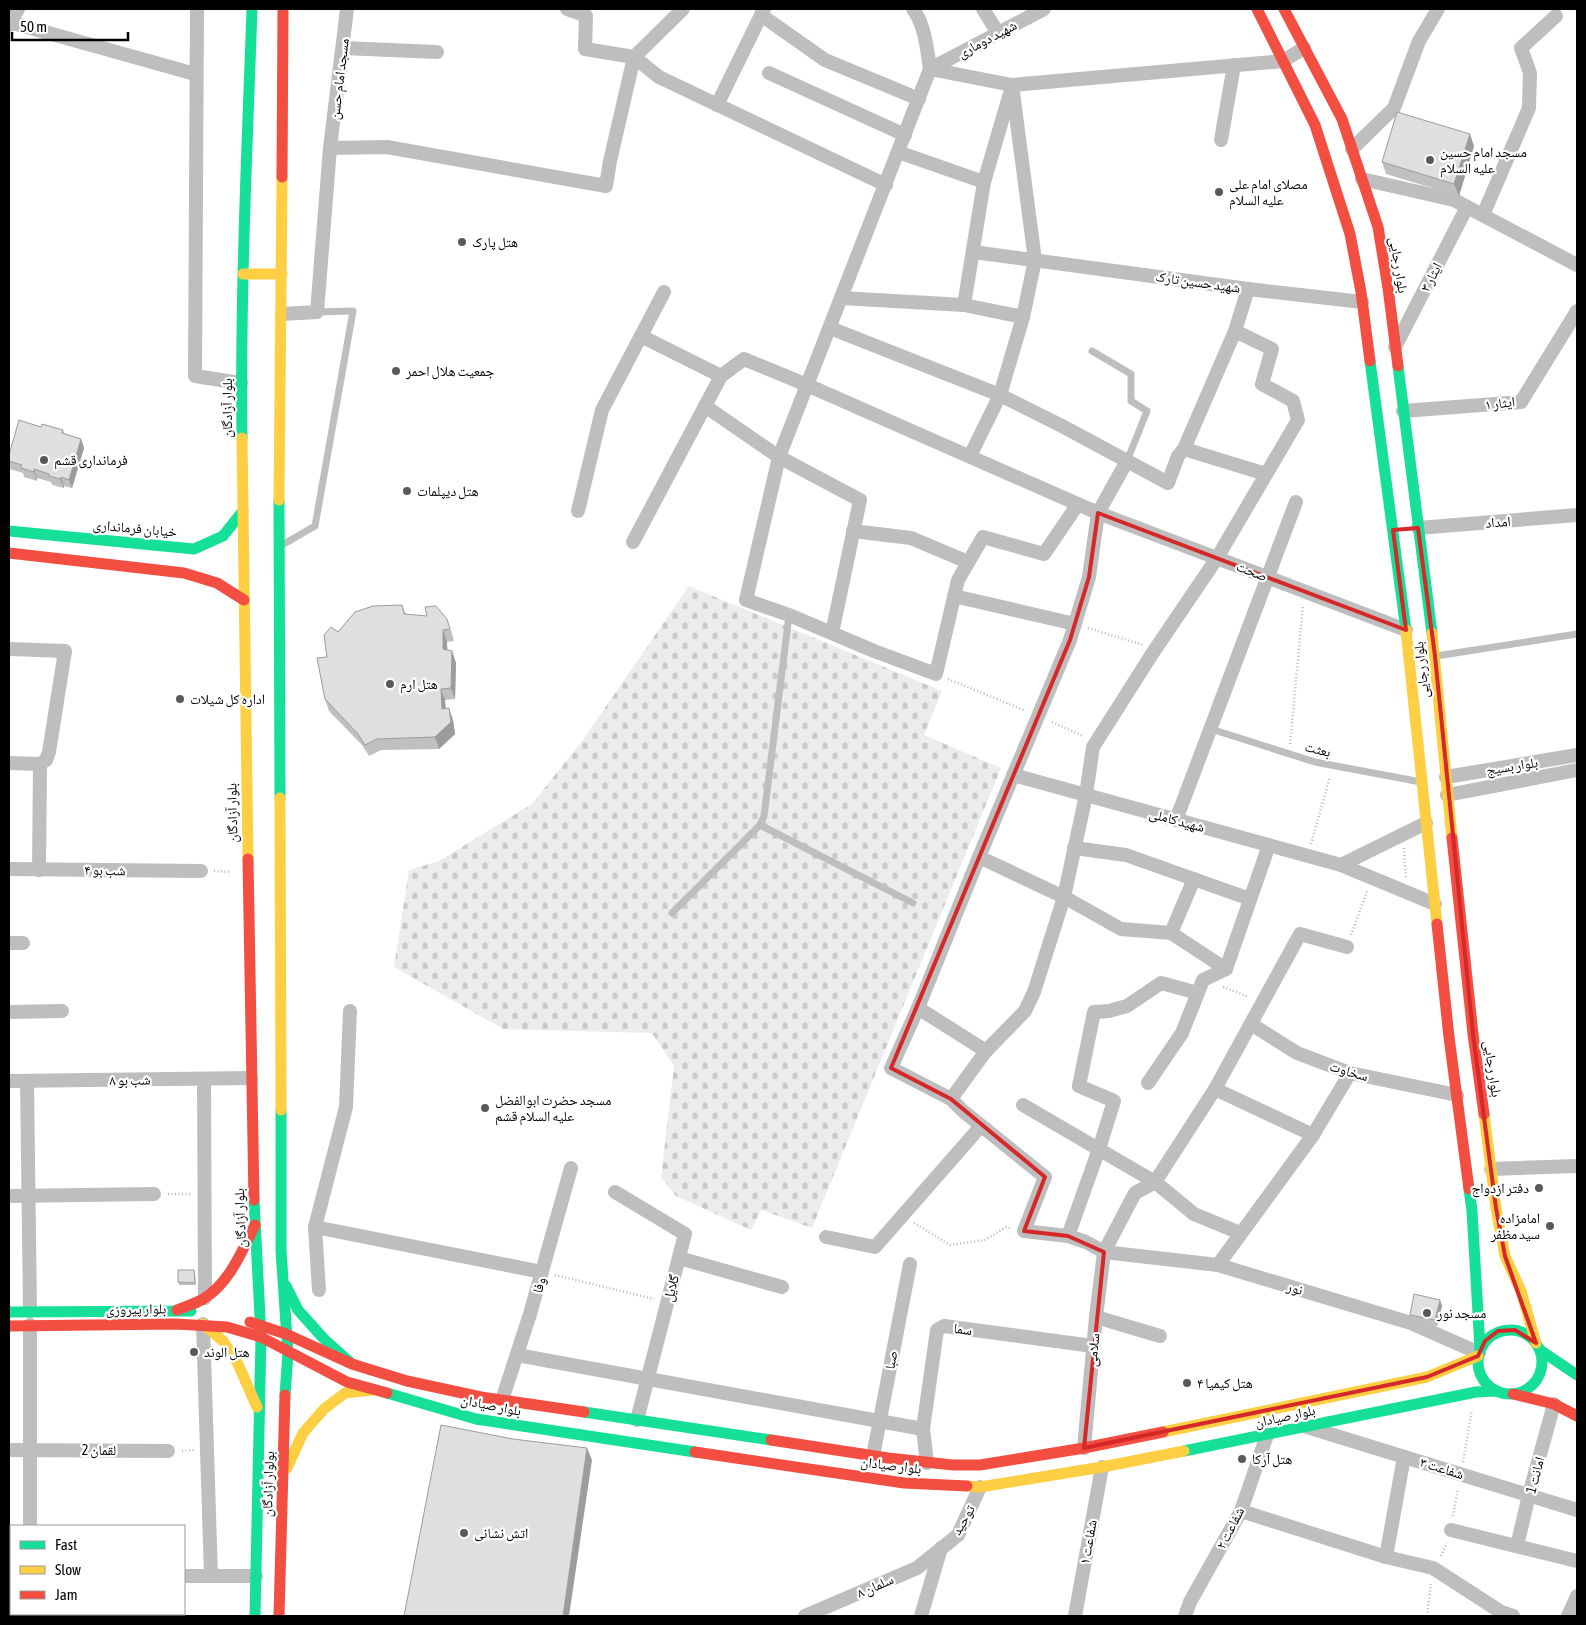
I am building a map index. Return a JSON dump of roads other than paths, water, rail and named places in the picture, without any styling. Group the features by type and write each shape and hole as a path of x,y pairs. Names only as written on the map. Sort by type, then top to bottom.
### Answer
{"main road":[{"name":"بلوار آزادگان","path":"252,9 243,274 242,383 251,1078 255,1225 261,1325 255,1616"},
{"path":"283,9 282,314 272,948 282,1278 288,1352"},
{"name":"بلوار رجایی","path":"1257,9 1315,126 1350,234 1405,529 1436,656 1447,795 1473,1034 1496,1208 1506,1256 1521,1291 1538,1346"},
{"name":"بلوار رجایی","path":"1284,9 1342,119 1378,227 1388,288 1403,411 1406,630 1434,904 1456,1095 1472,1211 1479,1352"},
{"path":"243,274 282,274"},
{"name":"خیابان فرمانداری","path":"9,531 194,549 223,536 243,511"},
{"path":"9,553 184,573 217,583 244,600"},
{"path":"249,949 272,948"},
{"path":"177,1310 204,1298 218,1286 233,1267 255,1225"},
{"path":"282,1278 298,1310 324,1339 352,1364"},
{"name":"بلوار پیروزی","path":"9,1326 30,1318 177,1310 261,1337 288,1352"},
{"name":"بلوار پیروزی","path":"9,1312 30,1318 204,1319"},
{"path":"222,1315 261,1325"},
{"path":"204,1319 223,1341 237,1362 259,1412"},
{"name":"بلوار صیادان","path":"261,1325 286,1334 352,1364 407,1381 481,1397 873,1456 927,1463 980,1466 1084,1448 1427,1377 1479,1352"},
{"path":"1577,1374 1538,1346 1523,1332 1515,1330 1498,1331 1491,1335 1479,1352 1478,1365 1484,1380 1497,1391 1554,1404 1577,1416"},
{"path":"1513,1394 1529,1388 1535,1382 1542,1367 1538,1346"},
{"name":"بلوار صیادان","path":"288,1352 347,1382 476,1419 904,1484 980,1487 1102,1467 1476,1392 1497,1391"},
{"name":"بولوار آزادگان","path":"279,1616 285,1389 288,1352"},
{"path":"283,1475 303,1433 324,1409 346,1393 372,1390"},
{"path":"476,1419 481,1397"}],"street":[{"path":"18,9 9,23 195,74"},
{"path":"196,9 195,376 242,383"},
{"name":"مسجد امام حسن","path":"317,312 330,148 347,9"},
{"path":"566,9 586,16 585,49 634,57 659,77 886,185"},
{"path":"330,148 387,147 606,186 634,57 683,9"},
{"path":"983,9 998,33"},
{"name":"شهید دوماری","path":"930,69 1044,9"},
{"path":"1352,149 1394,108 1419,41 1438,9"},
{"path":"918,10 930,69 779,457 746,600 789,615 874,651 936,674 958,580 983,536 1044,554 1078,504"},
{"path":"717,105 763,12 825,60 919,99"},
{"path":"1483,215 1529,108 1530,73 1521,48 1556,16"},
{"path":"343,48 437,52"},
{"path":"930,69 1012,85 1283,61 1304,48"},
{"path":"1221,140 1234,66"},
{"path":"769,73 905,135"},
{"path":"964,305 984,182 1012,85"},
{"path":"970,456 1000,395 1023,317 1035,260 1012,85"},
{"path":"898,152 984,182"},
{"path":"1362,179 1454,200 1577,264"},
{"name":"ایثار ۳","path":"1396,347 1467,207"},
{"name":"شهید حسین تارک","path":"972,252 1248,289 1362,302"},
{"path":"830,328 1000,395 1168,483 1178,456 1184,449 1235,331 1248,289"},
{"path":"578,511 602,410 664,292"},
{"path":"841,298 964,305 1023,317"},
{"name":"ایثار ۱","path":"1403,411 1521,402 1577,311"},
{"path":"282,314 317,312"},
{"path":"951,1099 986,1051 1025,1011 1034,992 1064,897 1086,795 1093,747 1156,648 1217,558 1298,420 1293,401 1262,384 1272,349 1235,331"},
{"path":"633,542 721,376 641,336"},
{"name":"صحت","path":"721,376 744,359 1078,504 1406,630"},
{"path":"705,406 779,457 860,500 832,633"},
{"path":"1184,449 1266,474"},
{"path":"1127,461 1098,512 1089,577 1070,640 918,1008 891,1068 951,1099 981,1126 1045,1177 1024,1231 1068,1236 1086,1242 1104,1252 1135,1193 1155,1182 1215,1089 1300,934 1347,946"},
{"path":"1176,820 1296,502"},
{"name":"امداد","path":"1405,529 1577,515"},
{"path":"853,531 911,538 968,562"},
{"path":"954,596 1075,624"},
{"path":"9,649 65,651 50,752 46,760 40,764 9,763"},
{"name":"بلوار بسیج","path":"1446,777 1577,755"},
{"path":"39,870 40,764"},
{"name":"بلوار بسیج","path":"1447,795 1577,770"},
{"name":"شهید کاملی","path":"1013,775 1342,865 1434,904"},
{"path":"1342,865 1426,823"},
{"path":"1148,1083 1182,1033 1201,986 1226,969 1269,845"},
{"path":"1074,848 1126,855 1250,899"},
{"path":"979,857 1064,897 1121,929 1171,933 1226,969"},
{"name":"شب بو ۴","path":"9,869 201,871"},
{"path":"1171,933 1194,879"},
{"path":"9,943 23,943"},
{"path":"1068,1236 1114,1101 1079,1086 1094,1012 1108,1011 1127,1006 1161,983 1201,986"},
{"path":"918,1008 986,1051"},
{"path":"9,1012 62,1011"},
{"path":"319,1290 315,1227 346,1107 350,1011"},
{"name":"سخاوت","path":"1251,1024 1297,1053 1350,1073 1456,1095"},
{"path":"1218,1265 1313,1134 1350,1073"},
{"name":"شب بو ۸","path":"9,1081 251,1078"},
{"path":"204,1079 204,1298"},
{"path":"27,1081 30,1525"},
{"path":"1215,1089 1313,1134"},
{"path":"1023,1105 1155,1182 1194,1214 1240,1233"},
{"path":"826,1237 875,1247 981,1126"},
{"path":"1491,1169 1577,1166"},
{"name":"وفا","path":"502,1400 542,1272 570,1168"},
{"name":"گلایل","path":"615,1192 685,1234 637,1420"},
{"path":"9,1196 154,1194"},
{"path":"315,1227 542,1272"},
{"name":"نور","path":"1104,1252 1218,1265 1411,1323 1479,1352"},
{"name":"سلامی","path":"1084,1448 1104,1252"},
{"path":"679,1258 782,1288"},
{"name":"صبا","path":"873,1456 910,1264"},
{"path":"1096,1317 1160,1336"},
{"path":"204,1319 211,1576"},
{"name":"سما","path":"927,1463 923,1429 937,1330 944,1326 1093,1346"},
{"path":"517,1355 923,1429"},
{"name":"امانت 1","path":"1517,1546 1554,1404"},
{"name":"شفاعت ۳","path":"1306,1427 1577,1510"},
{"name":"شفاعت ۲","path":"1185,1616 1190,1602 1241,1511 1267,1435"},
{"name":"لقمان 2","path":"9,1450 168,1451"},
{"path":"1386,1557 1404,1457"},
{"name":"شفاعت ۱","path":"1075,1616 1102,1467"},
{"name":"توحید","path":"940,1548 958,1535 980,1487"},
{"path":"1241,1511 1386,1557 1433,1568 1500,1612 1513,1616"},
{"path":"1451,1530 1577,1561"},
{"path":"921,1616 940,1548"},
{"name":"سلمان ۸","path":"806,1616 917,1568 940,1548"},
{"path":"185,1576 256,1576"},
{"path":"1572,1613 1577,1596"}],"lane":[{"path":"279,547 315,526 353,311 317,312"},
{"path":"1092,351 1131,374 1131,401 1147,411 1127,461"},
{"path":"672,913 760,825 764,816 789,615"},
{"path":"1436,656 1577,634"},
{"name":"بعثت","path":"1211,729 1315,762 1422,782"},
{"path":"760,825 913,903"}],"place":[{"name":"مسجد امام حسین علیه السلام","path":"1430,160"},
{"name":"مصلای امام علی علیه السلام","path":"1219,192"},
{"name":"هتل پارک","path":"462,242"},
{"name":"جمعیت هلال احمر","path":"396,371"},
{"name":"فرمانداری قشم","path":"44,460"},
{"name":"هتل دیپلمات","path":"407,491"},
{"name":"هتل ارم","path":"390,684"},
{"name":"اداره کل شیلات","path":"180,699"},
{"name":"مسجد حضرت ابوالفضل علیه السلام قشم","path":"485,1108"},
{"name":"دفتر ازدواج","path":"1539,1188"},
{"name":"امامزاده سید مظفر","path":"1550,1226"},
{"name":"مسجد نور","path":"1427,1313"},
{"name":"هتل الوند","path":"194,1352"},
{"name":"هتل کیمیا ۴","path":"1187,1383"},
{"name":"هتل آرکا","path":"1242,1459"},
{"name":"اتش نشانى","path":"464,1533"}]}
